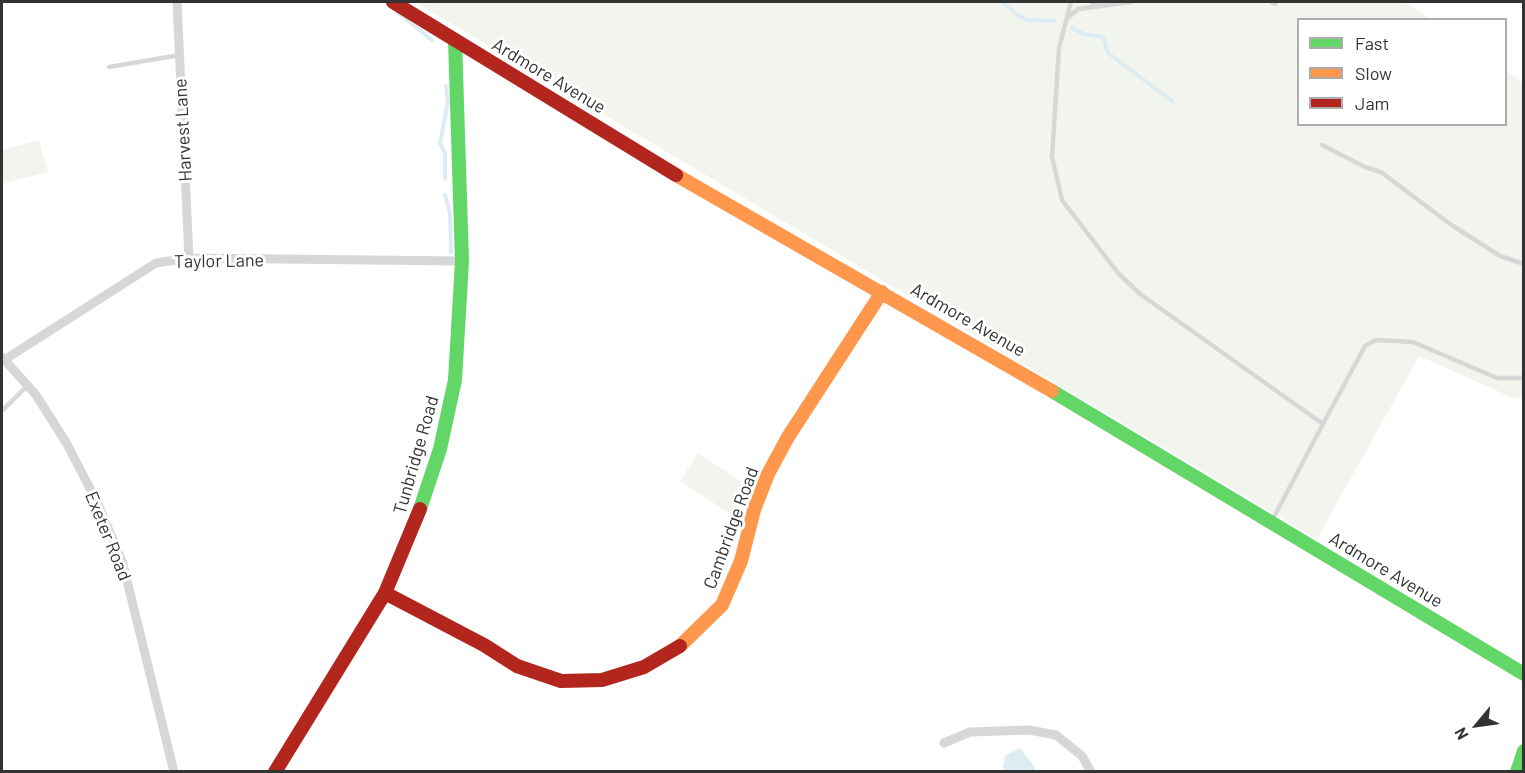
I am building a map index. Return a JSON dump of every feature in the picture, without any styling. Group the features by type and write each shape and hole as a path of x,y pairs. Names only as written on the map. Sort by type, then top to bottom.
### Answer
{"street":[{"name":"Harvest Lane","path":"177,2 189,258"},
{"name":"Ardmore Avenue","path":"393,2 675,174 1129,435 1524,674"},
{"name":"Tunbridge Road","path":"278,770 385,593 414,528 440,449 455,380 462,261 455,40"},
{"name":"Taylor Lane","path":"3,359 156,264 189,258 462,261"},
{"name":"Cambridge Road","path":"385,593 483,645 517,666 561,681 602,680 644,667 685,643 722,605 741,561 754,510 768,474 788,437 882,292"},
{"name":"Exeter Road","path":"3,359 27,386 67,444 98,504 123,564 174,771"},
{"path":"944,743 970,732 1029,730 1056,735 1082,756 1091,771"},
{"path":"1517,771 1524,751"}],"lane":[{"path":"1071,2 1069,17 1062,32 1059,48 1052,158 1062,200 1118,273 1140,294 1323,424"},
{"path":"1090,2 1103,6"},
{"path":"1069,17 1078,9 1131,2"},
{"path":"109,67 180,55"},
{"path":"1322,145 1365,167 1381,172 1450,224 1500,256 1524,264"},
{"path":"1275,515 1365,346 1376,340 1413,342 1497,378 1524,378"},
{"path":"2,411 27,386"}],"shaded area":[{"path":"415,2 1405,2 1429,18 1297,18 1297,126 1507,126 1507,72 1523,83 1523,399 1511,397 1419,356 1317,539"},
{"path":"39,140 48,172 2,184 2,150"},
{"path":"698,453 750,487 732,515 680,481"},
{"path":"1020,748 1036,771 1006,771 1003,767 1005,756"}],"waterway":[{"path":"1003,2 1017,15 1027,20 1054,21"},
{"path":"397,12 432,40"},
{"path":"1072,28 1084,34 1103,37 1108,53 1172,101"},
{"path":"445,179 445,153 440,144 448,101 446,86"},
{"path":"445,195 450,213 451,252"}],"traffic: fast":[{"path":"420,509 440,449 455,380 462,261 455,40"},
{"path":"1052,391 1524,674"},
{"path":"1517,772 1524,751"}],"traffic: slow":[{"path":"676,175 1052,391"},
{"path":"680,646 722,605 741,561 754,510 768,474 788,437 882,292"}],"traffic: jam":[{"path":"393,2 676,175"},
{"path":"275,772 385,593 420,509"},
{"path":"385,593 484,645 517,666 561,681 602,680 644,667 680,646"}]}
